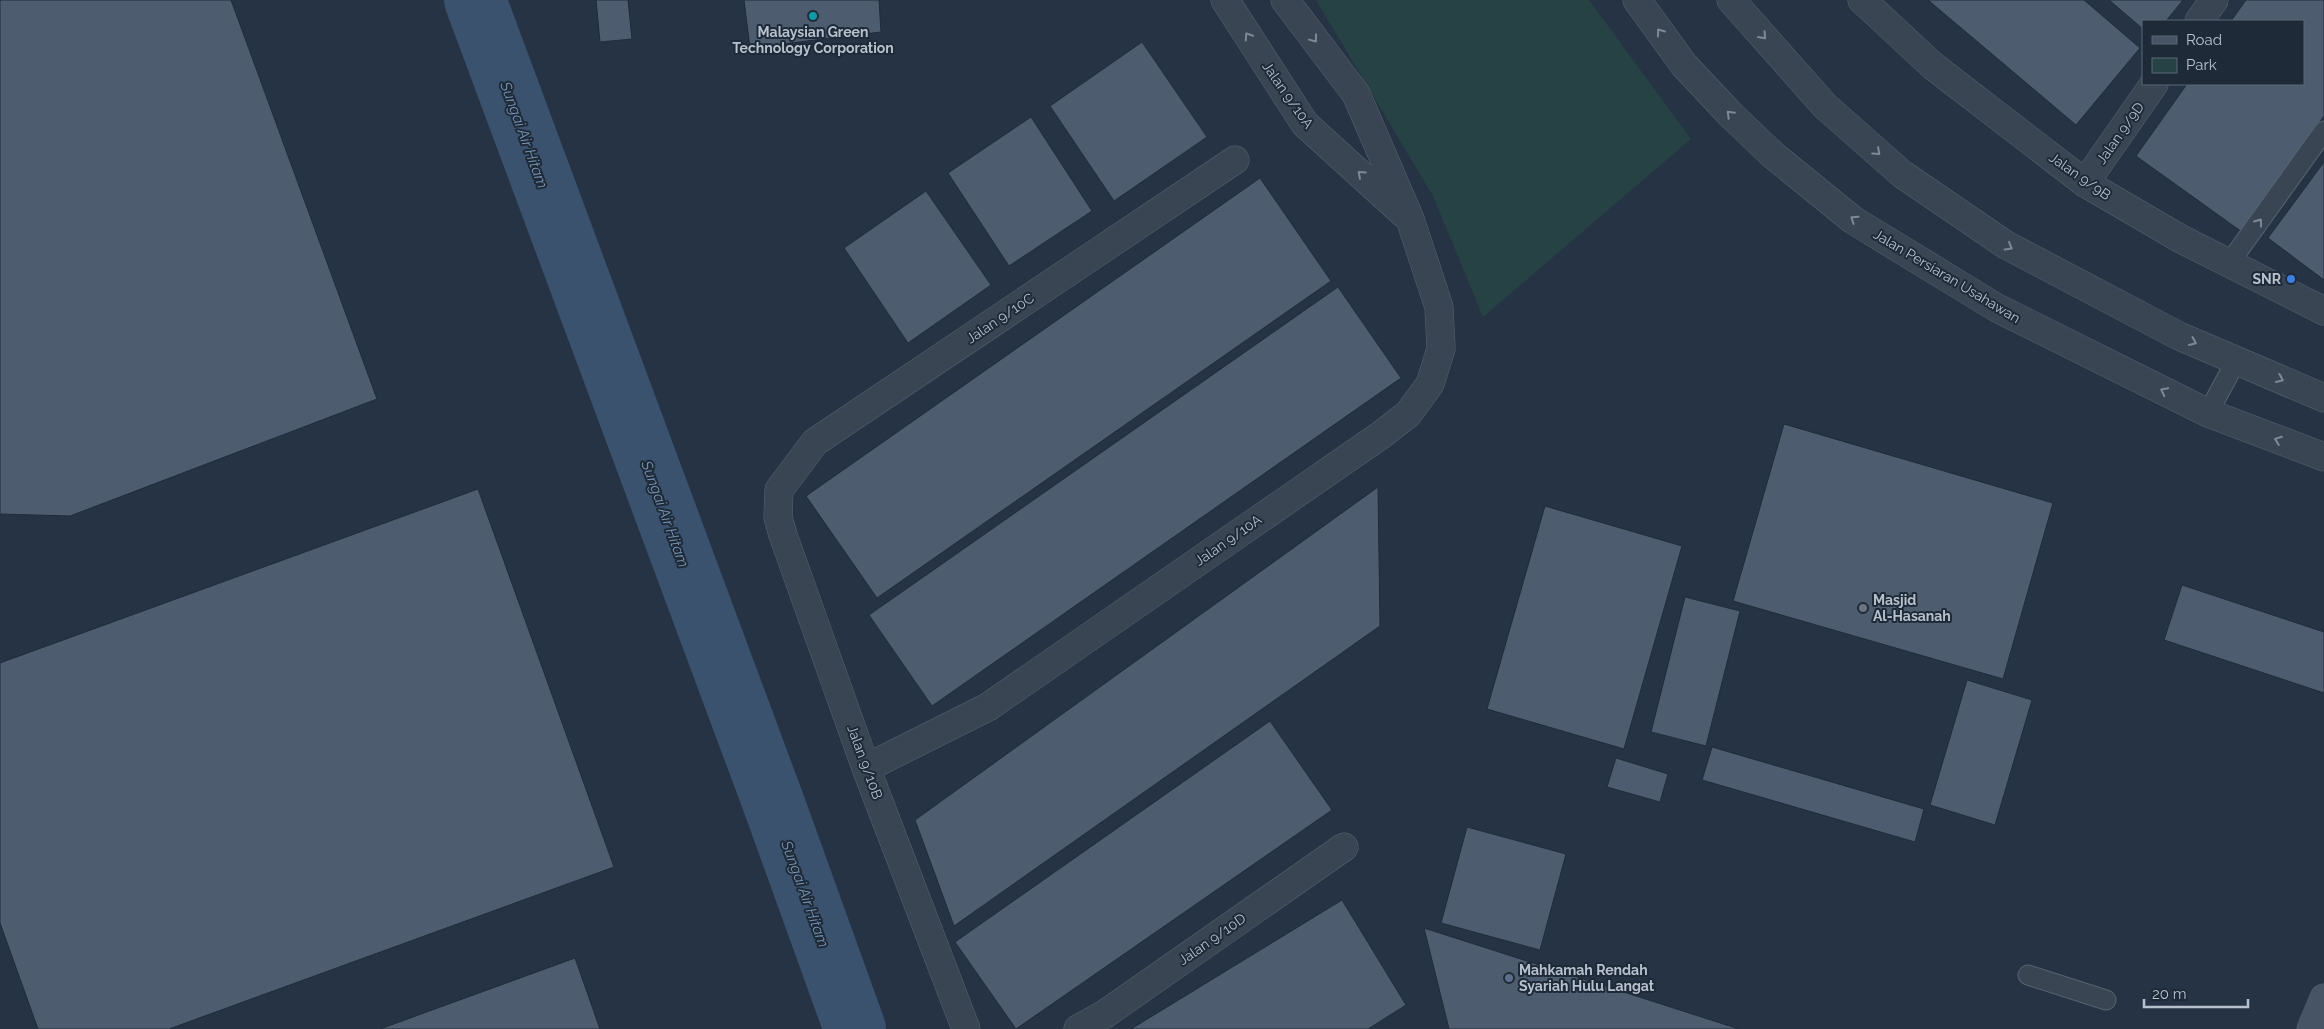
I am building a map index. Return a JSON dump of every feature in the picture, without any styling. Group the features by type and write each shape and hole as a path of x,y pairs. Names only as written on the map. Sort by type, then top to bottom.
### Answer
{"main road":[{"path":"2311,1029 2324,998"}],"street":[{"name":"Jalan 9/10A","path":"1225,0 1305,124 1410,219"},
{"name":"Jalan 9/10A","path":"866,768 988,707 1408,414 1430,384 1441,349 1439,307 1410,219 1356,94 1285,0"},
{"name":"Jalan Persiaran Usahawan","path":"1637,0 1684,65 1730,114 1773,155 1853,220 1997,308 2208,413 2324,457"},
{"path":"1731,0 1825,106 1902,174 2006,246 2179,336 2324,398"},
{"name":"Jalan 9/9B","path":"1862,0 1934,66 2085,183 2181,239 2324,311"},
{"path":"2199,20 2214,0"},
{"name":"Jalan 9/9D","path":"2085,183 2153,85"},
{"name":"Jalan 9/10C","path":"778,490 815,442 1235,160"},
{"name":"Jalan 9/10B","path":"778,490 778,517 783,535 866,768 966,1029"},
{"name":"Jalan 9/10D","path":"1078,1029 1105,1014 1344,847"}],"lane":[{"path":"2230,262 2324,131"},
{"path":"2208,413 2236,361"},
{"path":"2028,975 2106,1000"}],"green space":[{"path":"1316,0 1589,0 1691,139 1483,317 1433,196"}],"building":[{"path":"0,0 231,0 377,399 70,516 0,514"},
{"path":"596,0 628,0 632,39 600,42"},
{"name":"Malaysian Green Technology Corporation","path":"744,0 879,0 881,32 750,48"},
{"path":"1928,0 2084,0 2140,48 2076,125"},
{"path":"2109,0 2183,0 2167,20 2142,20 2142,28"},
{"path":"2246,0 2324,0 2324,116 2242,232 2136,156 2186,85 2304,85 2304,20 2232,20"},
{"path":"1142,42 1207,137 1114,201 1050,106"},
{"path":"1031,117 1092,211 1009,266 948,173"},
{"path":"2324,162 2324,280 2268,238"},
{"path":"1260,178 1331,281 877,598 806,496"},
{"path":"926,191 991,285 908,343 844,248"},
{"path":"1338,287 1401,378 932,706 869,615"},
{"path":"1784,424 2053,503 2003,679 1733,601"},
{"path":"1378,487 1380,626 954,926 915,820"},
{"path":"478,489 614,867 169,1029 38,1029 0,923 0,663"},
{"path":"1545,506 1682,546 1624,749 1487,709"},
{"path":"2182,585 2324,632 2324,693 2164,640"},
{"path":"1685,597 1740,611 1706,746 1651,732"},
{"path":"1967,680 2032,700 1995,825 1930,805"},
{"path":"1270,721 1332,810 1016,1029 955,942"},
{"path":"1712,747 1924,809 1915,842 1702,780"},
{"path":"1616,758 1668,774 1660,802 1607,787"},
{"path":"1467,827 1566,854 1540,950 1441,923"},
{"path":"1342,900 1406,1005 1368,1029 1131,1029"},
{"name":"Mahkamah Rendah Syariah Hulu Langat","path":"1424,928 1739,1029 1449,1029"},
{"path":"575,958 600,1029 380,1029"}],"waterway":[{"name":"Sungai Air Hitam","path":"475,0 775,807 855,1029"}],"place":[{"name":"Malaysian Green Technology Corporation","path":"813,16"},
{"name":"SNR","path":"2291,279"},
{"name":"Masjid Al-Hasanah","path":"1863,608"},
{"name":"Mahkamah Rendah Syariah Hulu Langat","path":"1509,978"}]}
